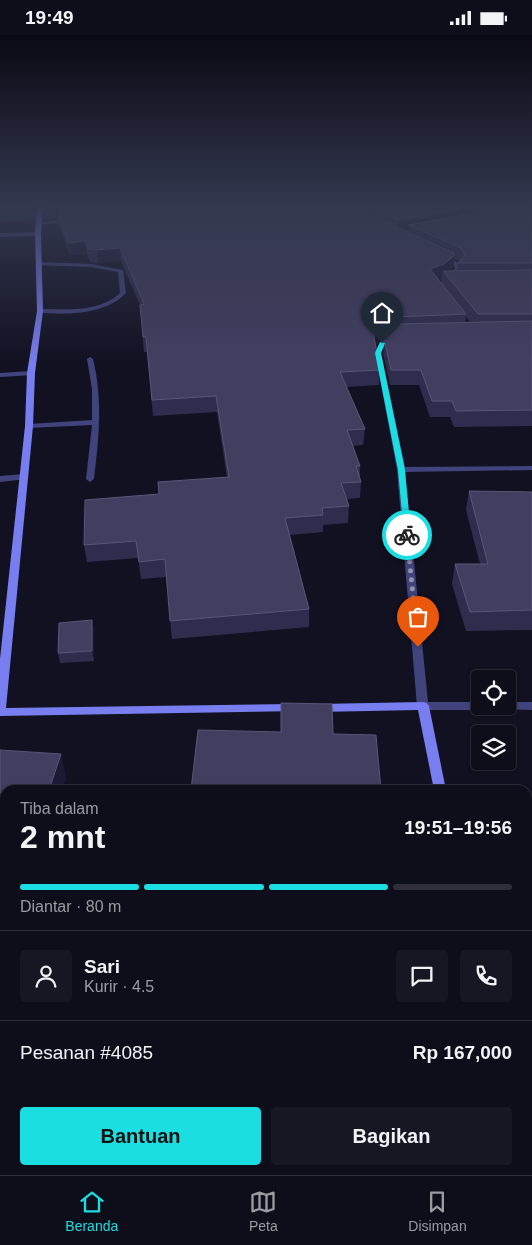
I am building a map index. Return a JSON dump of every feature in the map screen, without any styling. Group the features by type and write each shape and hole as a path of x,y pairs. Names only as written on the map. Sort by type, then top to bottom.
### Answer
{"street":[{"path":"39,258 40,311 31,373 29,426 0,712 471,706"},
{"path":"445,258 458,264 458,269 446,280"},
{"path":"39,263 90,265 121,271 123,293 119,299 107,305 89,309 40,311"},
{"path":"437,281 455,280"},
{"path":"404,335 389,338 382,343 378,353 401,470 423,706 439,785"},
{"path":"90,359 96,379 97,423 90,479"},
{"path":"0,375 31,373"},
{"path":"29,426 97,423"},
{"path":"401,470 532,468"},
{"path":"0,479 24,477"},
{"path":"516,706 532,706"}],"building":[{"path":"124,258 451,258 444,264 430,269 466,314 396,317 380,326 374,337 380,370 340,372 365,429 347,430 360,466 356,466 361,482 341,483 349,506 322,508 323,515 285,518 309,609 170,621 165,559 139,562 136,541 84,545 85,500 159,494 158,482 229,477 216,396 152,400 146,337 143,337 140,305 144,304"},
{"path":"462,258 532,258 532,263 458,263"},
{"path":"532,270 532,314 478,314 443,271"},
{"path":"532,321 532,410 456,411 452,401 432,401 421,370 391,370 384,338 388,331 399,324"},
{"path":"469,491 532,492 532,610 470,612 455,564 488,564"},
{"path":"92,620 92,651 58,653 59,623"},
{"path":"281,703 332,704 333,734 376,735 381,785 192,785 198,730 281,732"},
{"path":"0,750 61,754 51,785 0,785"}],"way so far":[{"path":"407,535 418,647"}],"route":[{"path":"382,343 378,353 401,470 407,535"}]}
